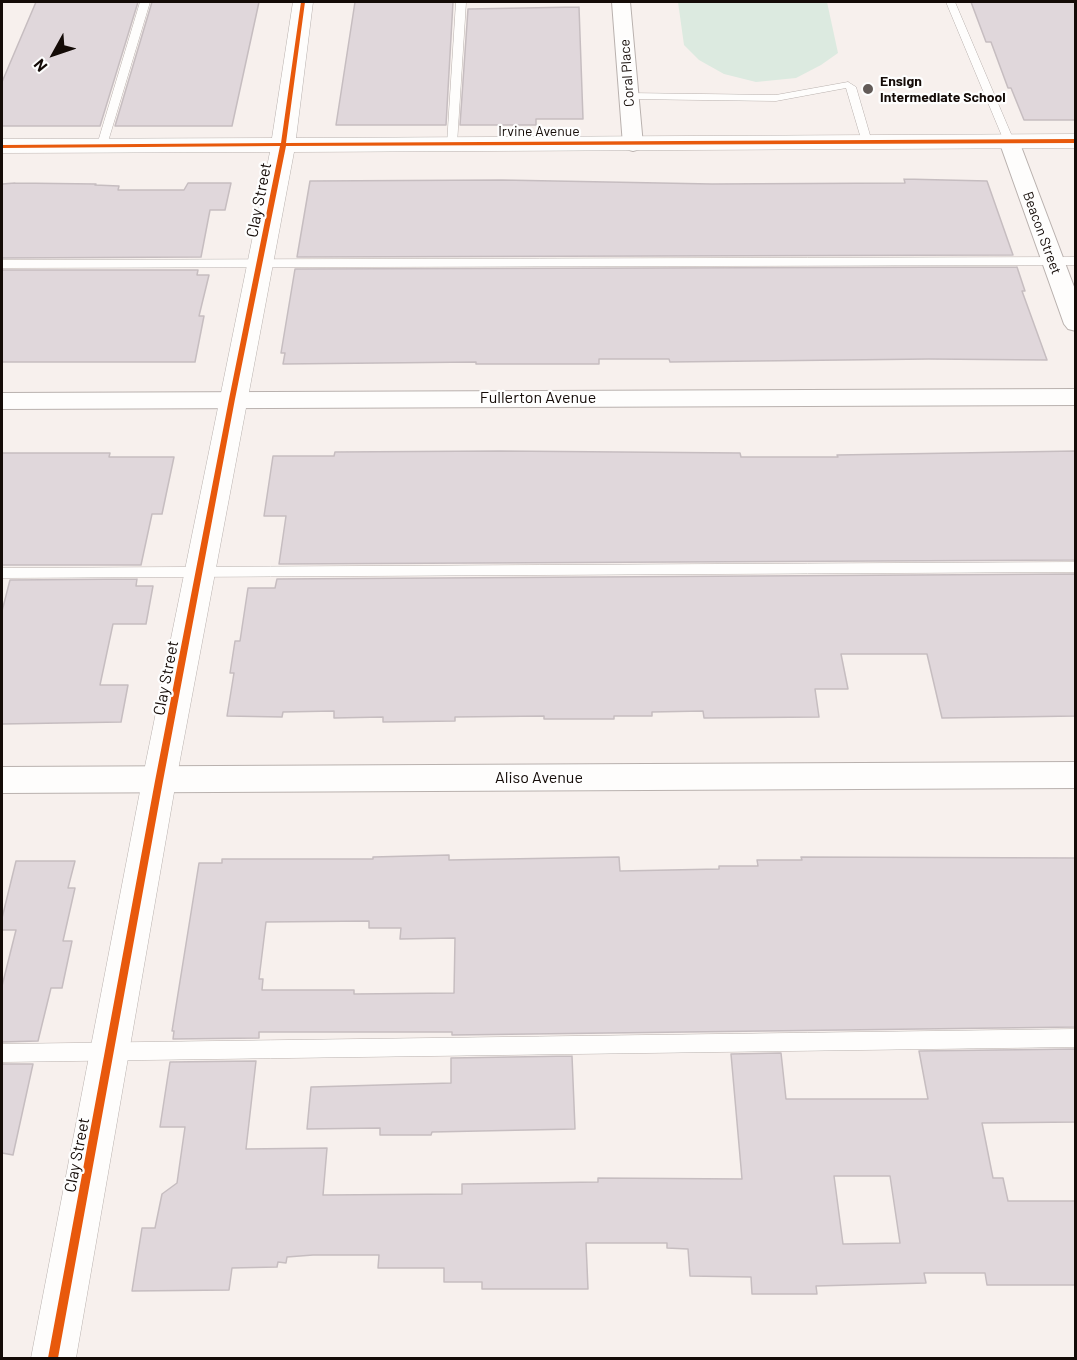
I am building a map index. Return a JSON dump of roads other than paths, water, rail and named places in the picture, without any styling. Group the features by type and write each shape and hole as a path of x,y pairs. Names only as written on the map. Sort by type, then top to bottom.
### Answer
{"street":[{"name":"Clay Street","path":"53,1359 159,780 283,146 303,2"},
{"name":"Coral Place","path":"621,2 633,145"},
{"name":"Beacon Street","path":"1009,141 1076,324"},
{"name":"Irvine Avenue","path":"2,146 633,145 1076,141"},
{"name":"Fullerton Avenue","path":"2,401 1076,397"},
{"name":"Aliso Avenue","path":"2,780 1076,776"}],"lane":[{"path":"102,145 145,2"},
{"path":"452,144 461,2"},
{"path":"950,2 1009,141"},
{"path":"628,96 776,98 848,85 867,142"},
{"path":"2,264 1076,261"},
{"path":"2,573 1076,567"},
{"path":"2,1053 1076,1038"}],"place":[{"name":"Ensign Intermediate School","path":"868,89"}]}
